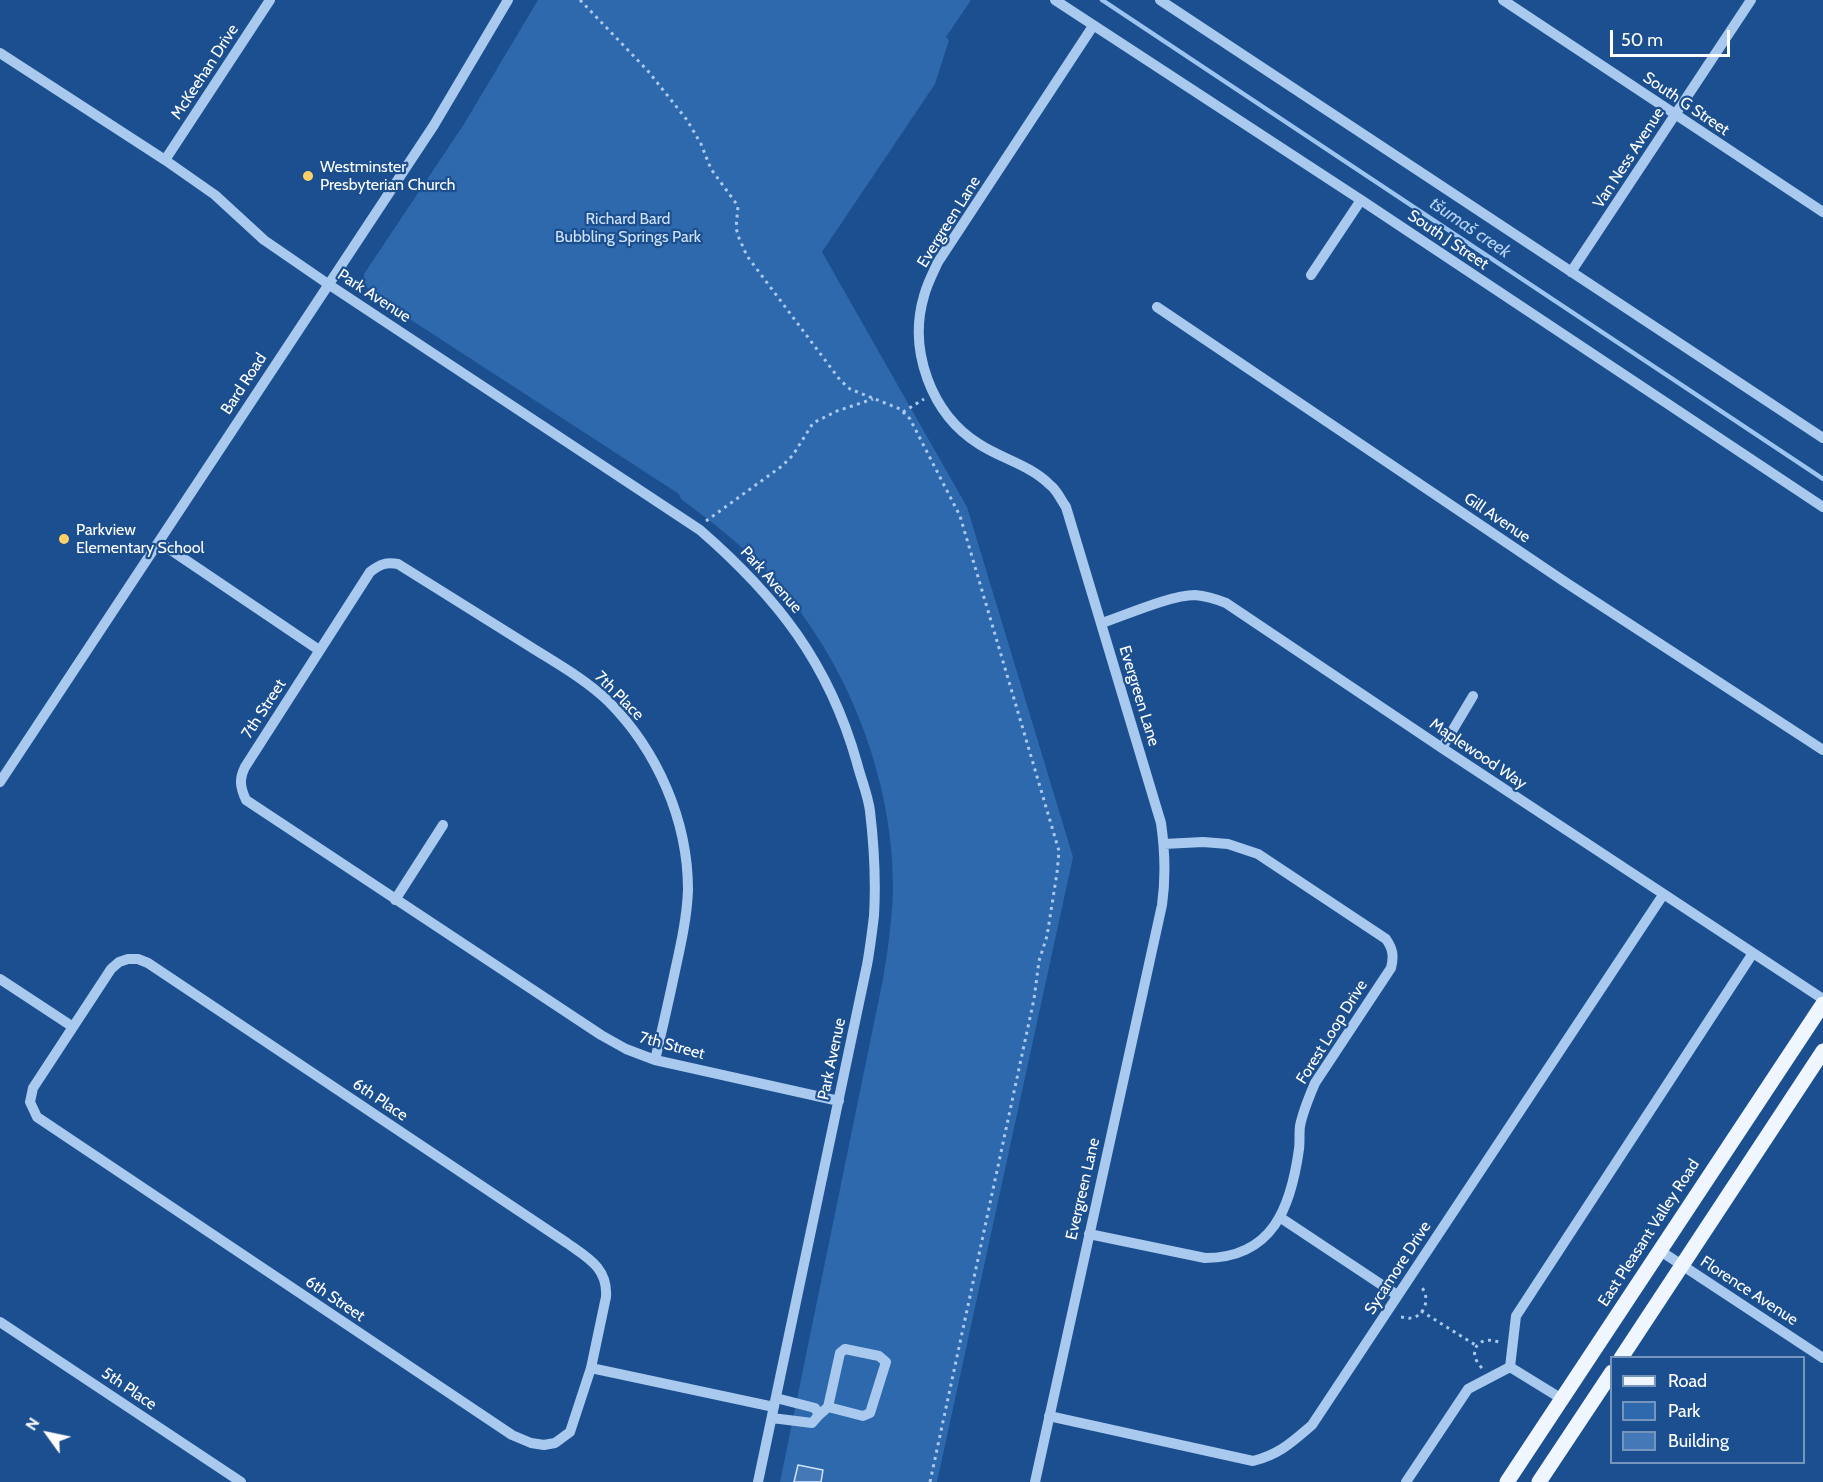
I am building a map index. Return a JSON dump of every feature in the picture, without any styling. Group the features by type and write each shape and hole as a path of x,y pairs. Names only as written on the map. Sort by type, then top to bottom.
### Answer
{"main road":[{"name":"East Pleasant Valley Road","path":"1507,1482 1823,1002"},
{"path":"1622,1356 1823,1051"},
{"path":"1539,1482 1610,1374"}],"street":[{"name":"McKeehan Drive","path":"165,160 270,0"},
{"name":"Bard Road","path":"0,782 434,125 508,0"},
{"name":"South J Street","path":"1055,0 1823,507"},
{"path":"1160,0 1823,438"},
{"name":"South G Street","path":"1503,0 1823,212"},
{"name":"Van Ness Avenue","path":"1571,272 1751,0"},
{"name":"Evergreen Lane","path":"1035,1482 1162,905 1166,879 1164,844 1161,823 1066,507 1052,485 1031,470 981,446 965,435 949,417 933,393 921,357 919,326 924,295 938,262 1094,26"},
{"name":"Park Avenue","path":"0,53 165,160 214,195 264,240 328,284 700,530 768,596 796,631 825,680 849,735 870,809 874,914 867,965 758,1482"},
{"path":"1311,275 1360,200"},
{"name":"Gill Avenue","path":"1157,307 1565,582 1823,750"},
{"path":"159,542 320,650"},
{"name":"7th Place","path":"320,650 370,572 378,565 388,562 398,564 578,677 607,700 626,721 656,766 670,795 685,851 688,890 683,934 656,1060"},
{"name":"Maplewood Way","path":"1102,623 1180,596 1196,595 1226,603 1753,953 1823,1002"},
{"name":"7th Street","path":"320,650 245,766 240,777 241,789 246,800 601,1035 626,1049 656,1060 839,1101"},
{"path":"1442,748 1473,696"},
{"path":"396,900 443,825"},
{"name":"Forest Loop Drive","path":"1089,1233 1192,1256 1219,1258 1238,1253 1266,1237 1281,1218 1293,1179 1300,1126 1315,1083 1391,968 1394,958 1392,948 1386,939 1258,854 1228,844 1203,842 1164,844"},
{"name":"Sycamore Drive","path":"1049,1416 1253,1461 1283,1450 1312,1425 1663,894"},
{"path":"1510,1367 1516,1316 1753,953"},
{"name":"6th Place","path":"73,1027 111,969 119,962 138,959 148,963 567,1243 596,1265 604,1276 607,1287 591,1368"},
{"path":"0,979 73,1027"},
{"name":"6th Street","path":"73,1027 33,1088 30,1102 37,1117 512,1435 531,1443 544,1445 555,1443 570,1432 591,1368"},
{"path":"1281,1218 1397,1295"},
{"name":"Florence Avenue","path":"1659,1250 1823,1358"},
{"name":"5th Place","path":"0,1322 241,1482"},
{"path":"591,1368 774,1408 812,1423 828,1407 840,1353 845,1349 879,1356 885,1362 870,1413 863,1416 828,1407"},
{"path":"1510,1367 1562,1399"},
{"path":"1407,1482 1468,1389 1510,1367"},
{"path":"774,1408 815,1408 819,1415"}],"path":[{"path":"580,0 648,71 687,120 701,144 711,169 738,206 736,228 753,266 840,381 850,389 894,406 910,419 960,516 1059,851 1047,936 1039,961 1035,999 930,1482"},
{"path":"903,412 933,393"},
{"path":"700,530 708,518 794,455 813,423 837,411 875,399"},
{"path":"1401,1317 1418,1316 1427,1299 1426,1292 1420,1286"},
{"path":"1421,1311 1477,1346"},
{"path":"1492,1377 1476,1362 1474,1356 1477,1346 1484,1340 1490,1339 1513,1349"}],"green space":[{"name":"Richard Bard Bubbling Springs Park","path":"538,0 971,0 946,37 949,40 935,84 822,252 967,507 1073,857 937,1482 780,1482 883,979 892,912 891,845 884,801 873,758 858,715 839,673 816,634 790,598 752,557 681,499 679,494 368,292 365,285 364,274 464,124"}],"building":[{"path":"798,1465 823,1470 821,1482 794,1482"}],"waterway":[{"name":"tšumaš creek","path":"1102,0 1823,479"}],"place":[{"name":"Westminster Presbyterian Church","path":"308,176"},
{"name":"Parkview Elementary School","path":"64,539"}]}
